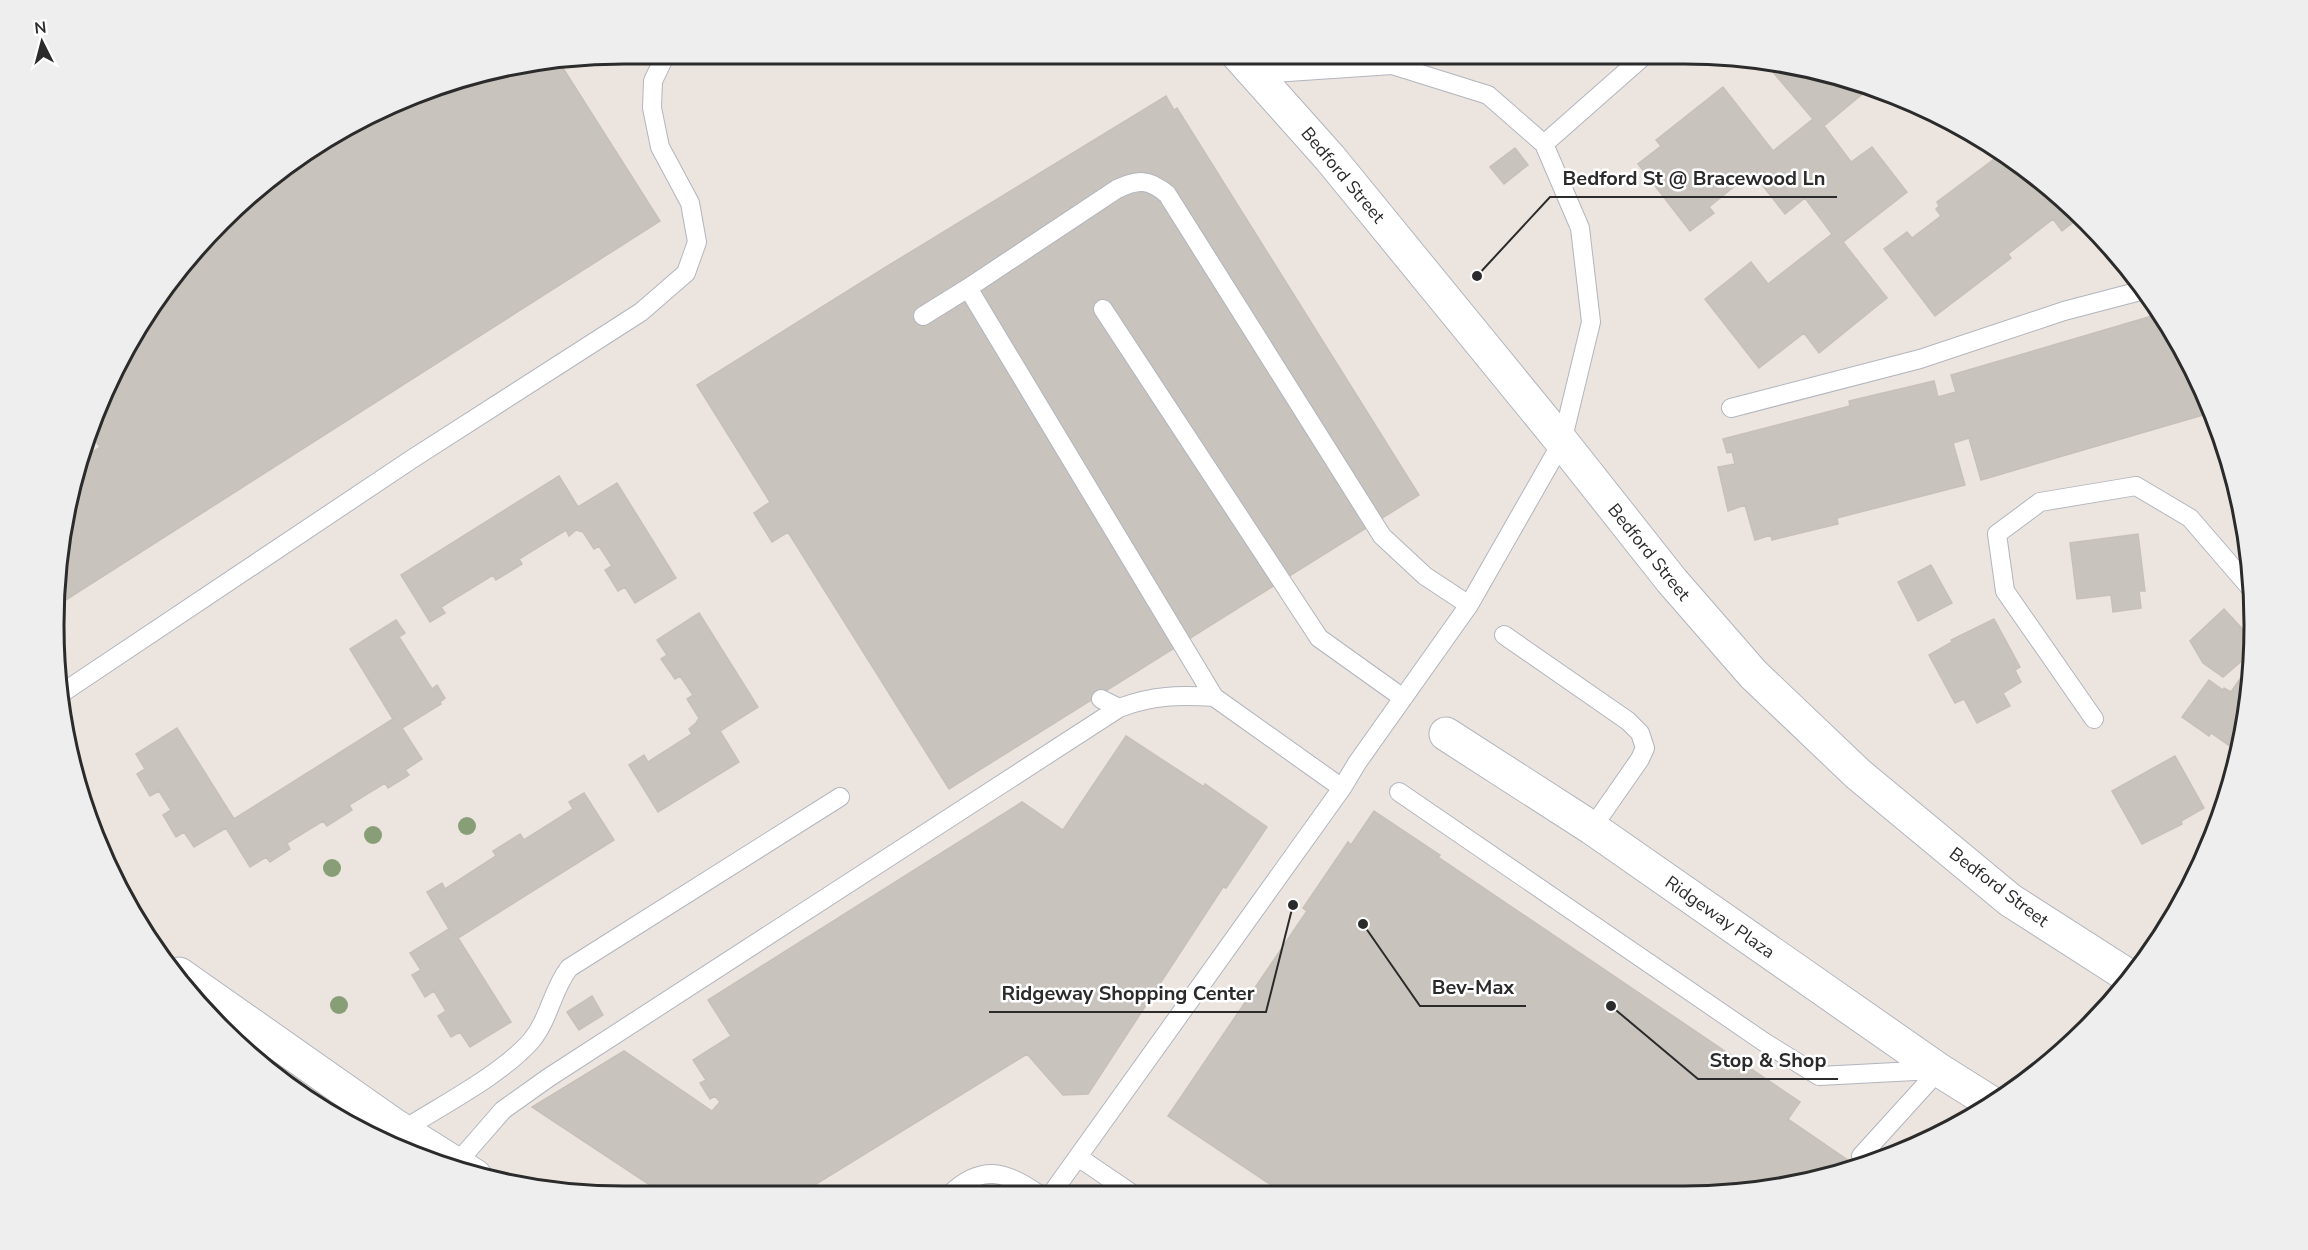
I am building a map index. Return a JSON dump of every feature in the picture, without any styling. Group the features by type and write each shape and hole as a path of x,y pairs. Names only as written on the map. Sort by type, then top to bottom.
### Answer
{"main road":[{"name":"Bedford Street","path":"1248,64 1330,158 1562,442 1672,581 1753,674 1858,774 2010,900 2123,972"},
{"name":"Ridgeway Plaza","path":"1446,734 1592,828 1939,1070 1983,1098"},
{"path":"198,988 441,1154"}],"lane":[{"path":"68,689 412,459 641,312 686,273 697,242 690,203 660,147 652,108 653,81 661,64"},
{"path":"1057,1186 1342,788 1469,605 1562,442 1591,322 1580,228 1544,144 1488,95 1392,65 1248,64"},
{"path":"1544,144 1635,64"},
{"path":"923,316 1117,189 1134,181 1156,185 1167,194 1382,536 1425,576 1469,605"},
{"path":"968,288 1214,698 1342,788"},
{"path":"1731,408 1920,359 2064,311 2134,293"},
{"path":"1103,309 1318,638 1403,698"},
{"path":"2094,719 2005,591 1997,534 2040,502 2136,486 2190,518 2241,577"},
{"path":"1504,635 1628,720 1640,734 1645,748 1640,759 1592,828"},
{"path":"469,1163 503,1110 548,1078 1119,708 1142,699 1177,695 1214,698"},
{"path":"1101,699 1119,708"},
{"path":"1399,792 1764,1042 1820,1076 1939,1070"},
{"path":"403,1130 508,1063 532,1039 544,1018 560,979 569,968 840,797"},
{"path":"1861,1156 1939,1070"},
{"path":"1078,1157 1121,1186"},
{"path":"962,1186 975,1178 997,1173 1018,1180 1027,1186"}],"building":[{"path":"563,68 660,221 65,600 69,552 75,516 92,452 100,447 96,441 122,377 159,314 204,255 255,204 284,180 345,140 411,107 480,84 516,75"},
{"path":"1773,72 1863,94 1824,126 1851,162 1872,147 1907,192 1843,242 1887,298 1819,353 1804,333 1759,368 1705,299 1751,262 1768,284 1832,234 1805,198 1785,214 1752,172 1709,207 1714,213 1690,231 1638,164 1661,146 1656,140 1723,87 1773,151 1813,119"},
{"path":"1166,96 1174,110 1177,108 1419,495 949,789 788,532 772,542 754,513 770,502 697,385"},
{"path":"1515,148 1528,165 1504,184 1490,167"},
{"path":"1994,159 2024,180 2073,223 2062,231 2053,219 2008,254 2011,258 1935,316 1884,249 1907,232 1912,238 1941,216 1936,209 1939,206 1937,202"},
{"path":"2151,316 2186,377 2203,415 1981,480 1969,438 1953,443 1965,485 1837,518 1838,524 1772,540 1771,535 1755,540 1745,505 1728,511 1718,467 1735,464 1732,452 1727,453 1723,439 1850,406 1849,401 1934,381 1938,397 1956,392 1951,375"},
{"path":"559,476 578,507 617,483 676,578 635,603 625,587 618,591 605,570 612,566 599,546 594,549 583,532 576,530 569,536 566,530 519,559 522,564 496,580 493,575 441,607 445,613 430,622 401,575"},
{"path":"2138,534 2145,591 2139,591 2141,608 2113,612 2111,595 2077,599 2070,543"},
{"path":"1931,565 1952,603 1918,621 1898,582"},
{"path":"2224,609 2244,630 2242,661 2223,677 2203,663 2190,641"},
{"path":"699,613 758,707 720,731 739,762 658,812 629,765 644,755 648,762 692,734 689,729 699,718 687,699 693,695 680,676 675,679 661,659 667,655 657,640"},
{"path":"1994,619 2020,667 2015,670 2021,682 2003,693 2010,706 1977,723 1964,699 1955,703 1929,655 1952,642 1951,640"},
{"path":"396,620 405,633 399,637 432,689 437,685 445,698 440,702 441,704 402,728 422,759 405,770 409,775 388,788 385,783 349,805 352,810 327,826 323,821 287,843 290,849 270,862 266,857 250,867 226,828 194,847 184,832 176,837 163,815 171,810 159,791 150,796 137,774 145,769 136,754 177,728 234,819 393,719 350,649"},
{"path":"2241,678 2230,746 2211,733 2209,736 2182,717 2209,680 2223,690 2224,688 2231,692"},
{"path":"1126,736 1204,787 1205,784 1267,827 1226,888 1223,887 1088,1094 1063,1095 1027,1054 813,1186 651,1186 532,1107 624,1051 712,1111 720,1102 715,1096 710,1099 700,1083 706,1080 693,1060 731,1036 708,1000 1022,802 1063,830"},
{"path":"2175,756 2204,808 2181,821 2182,824 2142,844 2112,791"},
{"path":"584,793 614,840 458,938 511,1022 470,1047 460,1032 451,1037 438,1016 446,1011 434,991 425,997 412,975 421,970 410,953 449,929 427,892 442,883 445,889 496,856 493,851 520,834 524,840 573,809 569,802"},
{"path":"1374,811 1440,855 1438,857 1800,1102 1788,1119 1848,1160 1792,1175 1756,1181 1683,1186 1273,1186 1168,1116 1307,911 1303,908 1348,842 1351,845"},
{"path":"592,996 603,1015 579,1030 567,1012"}],"place":[{"name":"Bedford St @ Bracewood Ln","path":"1477,276"},
{"name":"Ridgeway Shopping Center","path":"1293,905"},
{"name":"Bev-Max","path":"1363,924"},
{"name":"Stop & Shop","path":"1611,1006"}]}
